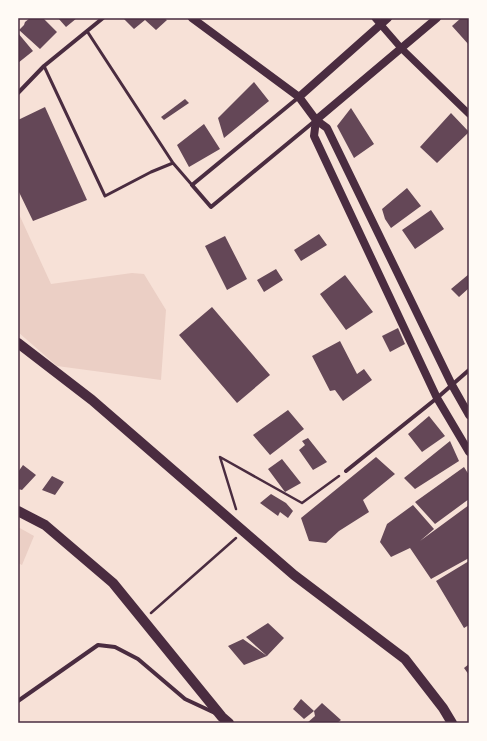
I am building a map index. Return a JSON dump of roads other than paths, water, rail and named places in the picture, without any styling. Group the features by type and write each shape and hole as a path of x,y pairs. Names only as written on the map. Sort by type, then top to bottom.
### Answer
{"main road":[{"path":"192,18 299,97 316,120 326,128 452,385 469,415"},
{"path":"299,97 377,21 388,18"},
{"path":"437,18 316,120 314,136 437,398 469,452"},
{"path":"18,343 92,400 294,575 405,659 443,708 452,723"},
{"path":"18,511 45,525 113,582 226,720"}],"street":[{"path":"18,93 44,66 103,18"},
{"path":"377,21 401,48 469,114"},
{"path":"299,97 192,185 211,207 316,120"},
{"path":"346,471 437,398 469,370"},
{"path":"18,701 98,645 115,646 138,659 185,699 226,720"}],"lane":[{"path":"87,31 173,164 192,185"},
{"path":"44,66 105,196 151,172 173,164"}]}
